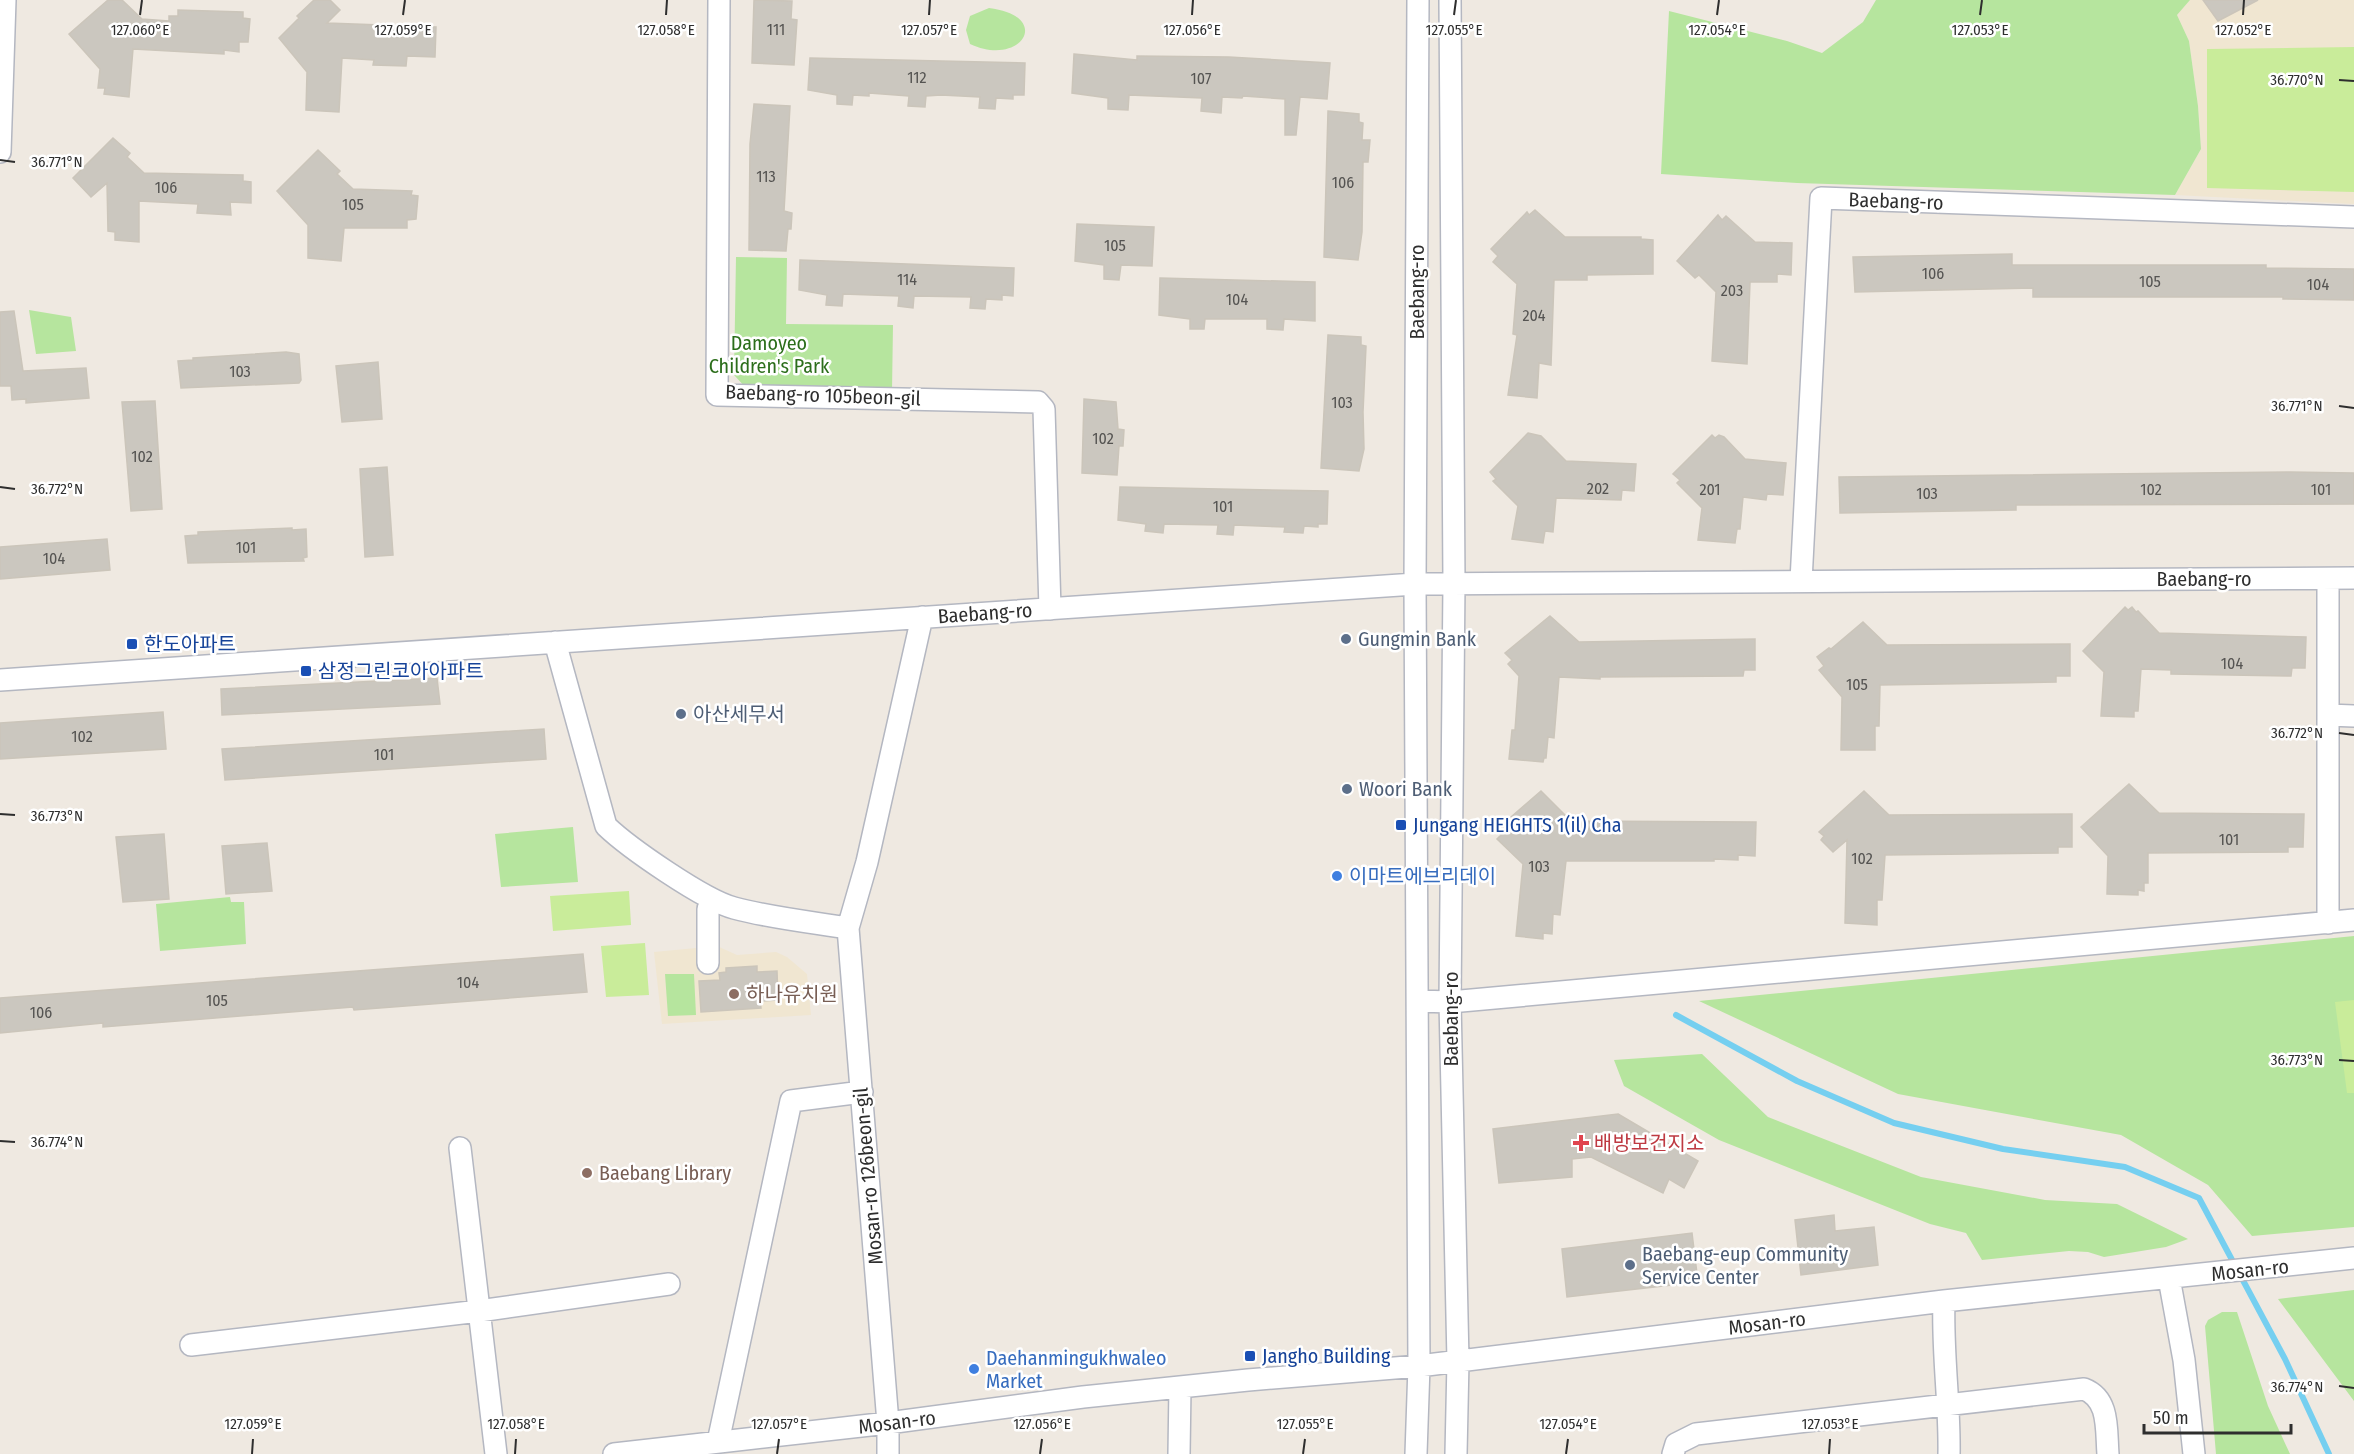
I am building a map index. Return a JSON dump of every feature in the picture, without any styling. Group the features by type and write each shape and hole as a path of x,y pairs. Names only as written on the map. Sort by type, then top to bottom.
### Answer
{"street":[{"path":"0,152 5,0"},
{"name":"Baebang-ro 105beon-gil","path":"719,0 717,395 1038,402 1044,409 1050,609"},
{"name":"Baebang-ro","path":"1416,1454 1419,1366 1415,584 1418,0"},
{"name":"Baebang-ro","path":"1450,0 1454,583 1450,1002 1458,1361 1456,1454"},
{"name":"Baebang-ro","path":"1801,581 1821,198 2354,217"},
{"name":"Baebang-ro","path":"0,680 1415,584 2354,578"},
{"path":"2328,579 2328,923"},
{"name":"Mosan-ro 126beon-gil","path":"888,1454 888,1424 848,928 867,862 922,617"},
{"path":"555,642 606,826 621,841 716,901 735,908 848,928"},
{"path":"2328,715 2354,716"},
{"path":"708,963 708,909 716,901"},
{"path":"1418,1001 1450,1002 2354,920"},
{"path":"718,1442 791,1101 862,1092"},
{"path":"460,1148 496,1454"},
{"name":"Mosan-ro","path":"614,1454 888,1424 1180,1387 1419,1366 1944,1301 2354,1258"},
{"path":"2180,1277 2184,1360 2194,1454"},
{"path":"191,1345 479,1311 669,1284"},
{"path":"1944,1301 1943,1334 1950,1403 1949,1454"},
{"path":"1179,1454 1180,1387"},
{"path":"1673,1454 1676,1444 1696,1434 2084,1389 2094,1393 2104,1410 2108,1454"}],"shaded area":[{"path":"2190,0 2354,0 2354,204 2175,195 2201,149 2189,41 2177,15"},
{"name":"하나유치원","path":"717,946 737,955 776,952 787,957 807,974 811,1015 662,1024 654,952"}],"green space":[{"path":"1876,0 2190,0 2177,15 2189,41 2201,149 2175,195 1797,183 1661,174 1669,11 1787,41 1822,53 1863,22"},
{"path":"989,8 1009,13 1021,20 1025,29 1023,38 1016,45 1004,50 988,50 970,44 966,30 970,16"},
{"path":"2354,47 2354,192 2207,188 2207,49"},
{"name":"Damoyeo Children's Park","path":"736,257 787,258 786,324 893,325 892,391 747,389 734,375"},
{"path":"29,310 71,317 76,351 36,354"},
{"path":"573,827 578,882 501,887 495,834"},
{"path":"629,891 631,925 553,931 550,896"},
{"path":"230,897 231,902 244,902 246,944 160,951 156,904"},
{"path":"2354,936 2354,1227 2252,1236 2208,1185 2121,1135 1898,1094 1699,1001"},
{"path":"645,943 649,995 606,997 601,946"},
{"path":"665,974 694,974 696,1015 668,1016"},
{"path":"2354,1000 2354,1093 2347,1093 2335,1002"},
{"path":"1702,1054 1768,1117 1921,1177 2045,1200 2117,1204 2188,1239 2166,1247 2104,1257 2088,1252 2069,1251 1982,1260 1966,1233 1930,1224 1719,1140 1624,1086 1614,1060"},
{"path":"2354,1290 2354,1401 2278,1299"},
{"path":"2222,1312 2237,1312 2268,1406 2290,1454 2216,1454 2205,1326 2208,1320"}],"building":[{"path":"108,0 122,0 142,19 169,21 169,16 178,16 178,10 243,12 243,18 250,19 248,42 239,42 239,52 224,50 224,54 133,49 129,97 104,94 105,88 98,88 100,69 69,34"},
{"path":"314,0 330,0 340,10 327,23 436,27 435,57 407,56 406,66 373,65 374,60 342,58 339,112 306,110 307,72 279,38"},
{"path":"754,0 792,1 791,19 797,20 794,65 752,63"},
{"path":"2203,0 2258,0 2218,21"},
{"path":"1074,54 1137,60 1137,56 1229,57 1330,63 1327,99 1300,97 1296,135 1285,135 1285,99 1222,97 1221,113 1201,111 1202,98 1129,95 1128,110 1108,109 1108,98 1072,93"},
{"path":"810,58 1025,63 1024,95 1013,95 1013,99 996,98 995,109 979,108 980,97 941,95 926,96 925,107 908,106 909,96 869,93 869,96 853,95 852,105 837,104 837,95 808,90"},
{"path":"754,104 790,106 784,211 792,213 786,251 749,250 750,144"},
{"path":"1328,111 1359,114 1359,122 1363,123 1362,140 1370,140 1368,162 1363,162 1362,232 1358,260 1324,257"},
{"path":"113,138 130,153 127,157 144,173 243,175 243,181 251,182 251,203 230,202 231,215 197,213 198,204 139,201 139,242 115,240 115,232 108,231 107,183 91,197 73,178"},
{"path":"318,150 340,171 337,174 353,189 412,191 411,195 418,196 416,219 407,220 407,228 344,228 341,261 308,258 308,225 277,191"},
{"path":"1535,210 1565,237 1641,237 1641,239 1653,240 1653,274 1587,275 1587,280 1554,280 1551,365 1539,363 1537,398 1508,395 1517,335 1513,334 1517,284 1493,262 1498,256 1491,249 1527,212 1529,215"},
{"path":"1718,215 1722,220 1726,216 1755,242 1792,243 1791,275 1777,274 1777,282 1750,282 1747,364 1712,361 1716,292 1699,275 1695,278 1677,261"},
{"path":"1077,224 1154,227 1152,266 1121,265 1119,280 1104,279 1104,265 1075,261"},
{"path":"2012,254 2012,265 2266,265 2266,268 2354,269 2354,300 2283,299 2283,297 2033,297 2033,288 1855,292 1853,257"},
{"path":"800,260 1014,268 1013,296 1002,295 1002,300 986,299 985,309 970,308 971,297 914,296 913,308 898,306 899,296 843,294 842,306 826,305 827,295 799,290"},
{"path":"1160,278 1315,282 1315,321 1284,319 1283,330 1267,329 1267,319 1205,319 1204,329 1190,329 1190,319 1159,315"},
{"path":"14,311 23,371 86,368 89,398 26,403 26,399 12,400 11,386 0,386 0,312"},
{"path":"1328,335 1361,337 1361,345 1366,346 1364,449 1359,471 1321,468"},
{"path":"286,352 299,354 301,380 299,383 181,388 178,361"},
{"path":"378,362 382,419 342,422 336,366"},
{"path":"1084,399 1116,402 1118,429 1124,430 1123,446 1119,446 1117,475 1082,473"},
{"path":"155,401 162,509 131,511 122,402"},
{"path":"1528,433 1541,436 1566,461 1636,464 1634,491 1622,490 1621,500 1556,498 1553,532 1545,531 1543,543 1512,539 1518,506 1493,481 1496,479 1490,472"},
{"path":"1712,435 1715,438 1719,435 1724,437 1745,459 1786,463 1783,495 1767,494 1766,500 1743,497 1740,529 1737,529 1735,543 1698,540 1702,508 1677,483 1680,480 1673,474"},
{"path":"387,467 393,555 365,557 360,469"},
{"path":"2354,473 2354,504 2016,505 2016,510 1840,513 1839,477"},
{"path":"1120,487 1328,491 1327,524 1318,524 1318,527 1304,526 1303,533 1284,532 1285,527 1234,525 1233,535 1217,534 1218,525 1164,524 1163,533 1145,531 1146,524 1118,520"},
{"path":"292,528 292,530 306,529 307,557 303,558 304,561 188,563 185,536 198,535 198,532"},
{"path":"107,539 110,570 0,579 0,547"},
{"path":"2125,607 2128,610 2132,607 2136,612 2138,611 2159,633 2306,637 2305,668 2292,668 2291,676 2171,674 2171,670 2141,669 2138,711 2134,711 2134,717 2101,716 2104,672 2083,651"},
{"path":"1550,616 1579,642 1755,639 1755,670 1744,670 1743,676 1600,677 1600,679 1559,677 1554,738 1548,737 1546,758 1543,762 1509,759 1512,730 1515,730 1519,676 1508,664 1512,660 1505,653"},
{"path":"1863,622 1887,645 2070,644 2070,676 2056,676 2056,682 1880,685 1879,726 1875,726 1875,750 1841,750 1842,697 1819,670 1824,666 1817,657 1829,648 1831,649"},
{"path":"437,678 440,704 222,715 221,689"},
{"path":"163,712 166,749 0,759 0,723"},
{"path":"544,729 546,759 225,780 222,749"},
{"path":"2129,784 2159,813 2304,814 2303,847 2288,847 2288,852 2148,853 2148,883 2144,883 2144,891 2138,890 2138,895 2107,894 2108,856 2081,827"},
{"path":"1541,791 1571,821 1756,822 1755,856 1738,855 1738,860 1714,859 1714,861 1566,861 1560,915 1553,914 1552,934 1543,933 1543,939 1516,936 1523,864 1497,839 1501,835 1496,830"},
{"path":"1864,791 1889,815 2072,814 2072,847 2058,847 2058,853 1885,855 1882,900 1877,900 1877,925 1845,923 1847,840 1833,852 1821,840 1824,836 1819,832"},
{"path":"164,834 169,899 123,902 116,837"},
{"path":"267,843 272,891 226,894 222,846"},
{"path":"583,954 587,992 354,1010 353,1007 103,1027 103,1023 0,1033 0,998"},
{"path":"757,966 757,972 777,971 778,1000 760,1001 761,1008 701,1012 699,981 720,980 719,973 726,972 726,968"},
{"name":"배방보건지소","path":"1618,1114 1698,1161 1684,1188 1669,1179 1663,1193 1591,1157 1572,1159 1572,1177 1499,1183 1493,1129"},
{"path":"1834,1215 1835,1231 1874,1227 1878,1265 1801,1275 1795,1220"},
{"name":"Baebang-eup Community Service Center","path":"1692,1233 1698,1282 1567,1297 1562,1249"}],"waterway":[{"path":"1676,1015 1797,1081 1894,1123 2003,1149 2125,1167 2199,1198 2285,1359 2329,1454"}],"place":[{"name":"Gungmin Bank","path":"1346,639"},
{"name":"한도아파트","path":"132,644"},
{"name":"삼정그린코아아파트","path":"306,671"},
{"name":"아산세무서","path":"681,714"},
{"name":"Woori Bank","path":"1347,789"},
{"name":"Jungang HEIGHTS 1(il) Cha","path":"1401,825"},
{"name":"이마트에브리데이","path":"1337,876"},
{"name":"하나유치원","path":"734,994"},
{"name":"배방보건지소","path":"1581,1143"},
{"name":"Baebang Library","path":"587,1173"},
{"name":"Baebang-eup Community Service Center","path":"1630,1265"},
{"name":"Jangho Building","path":"1250,1356"},
{"name":"Daehanmingukhwaleo Market","path":"974,1369"}]}
